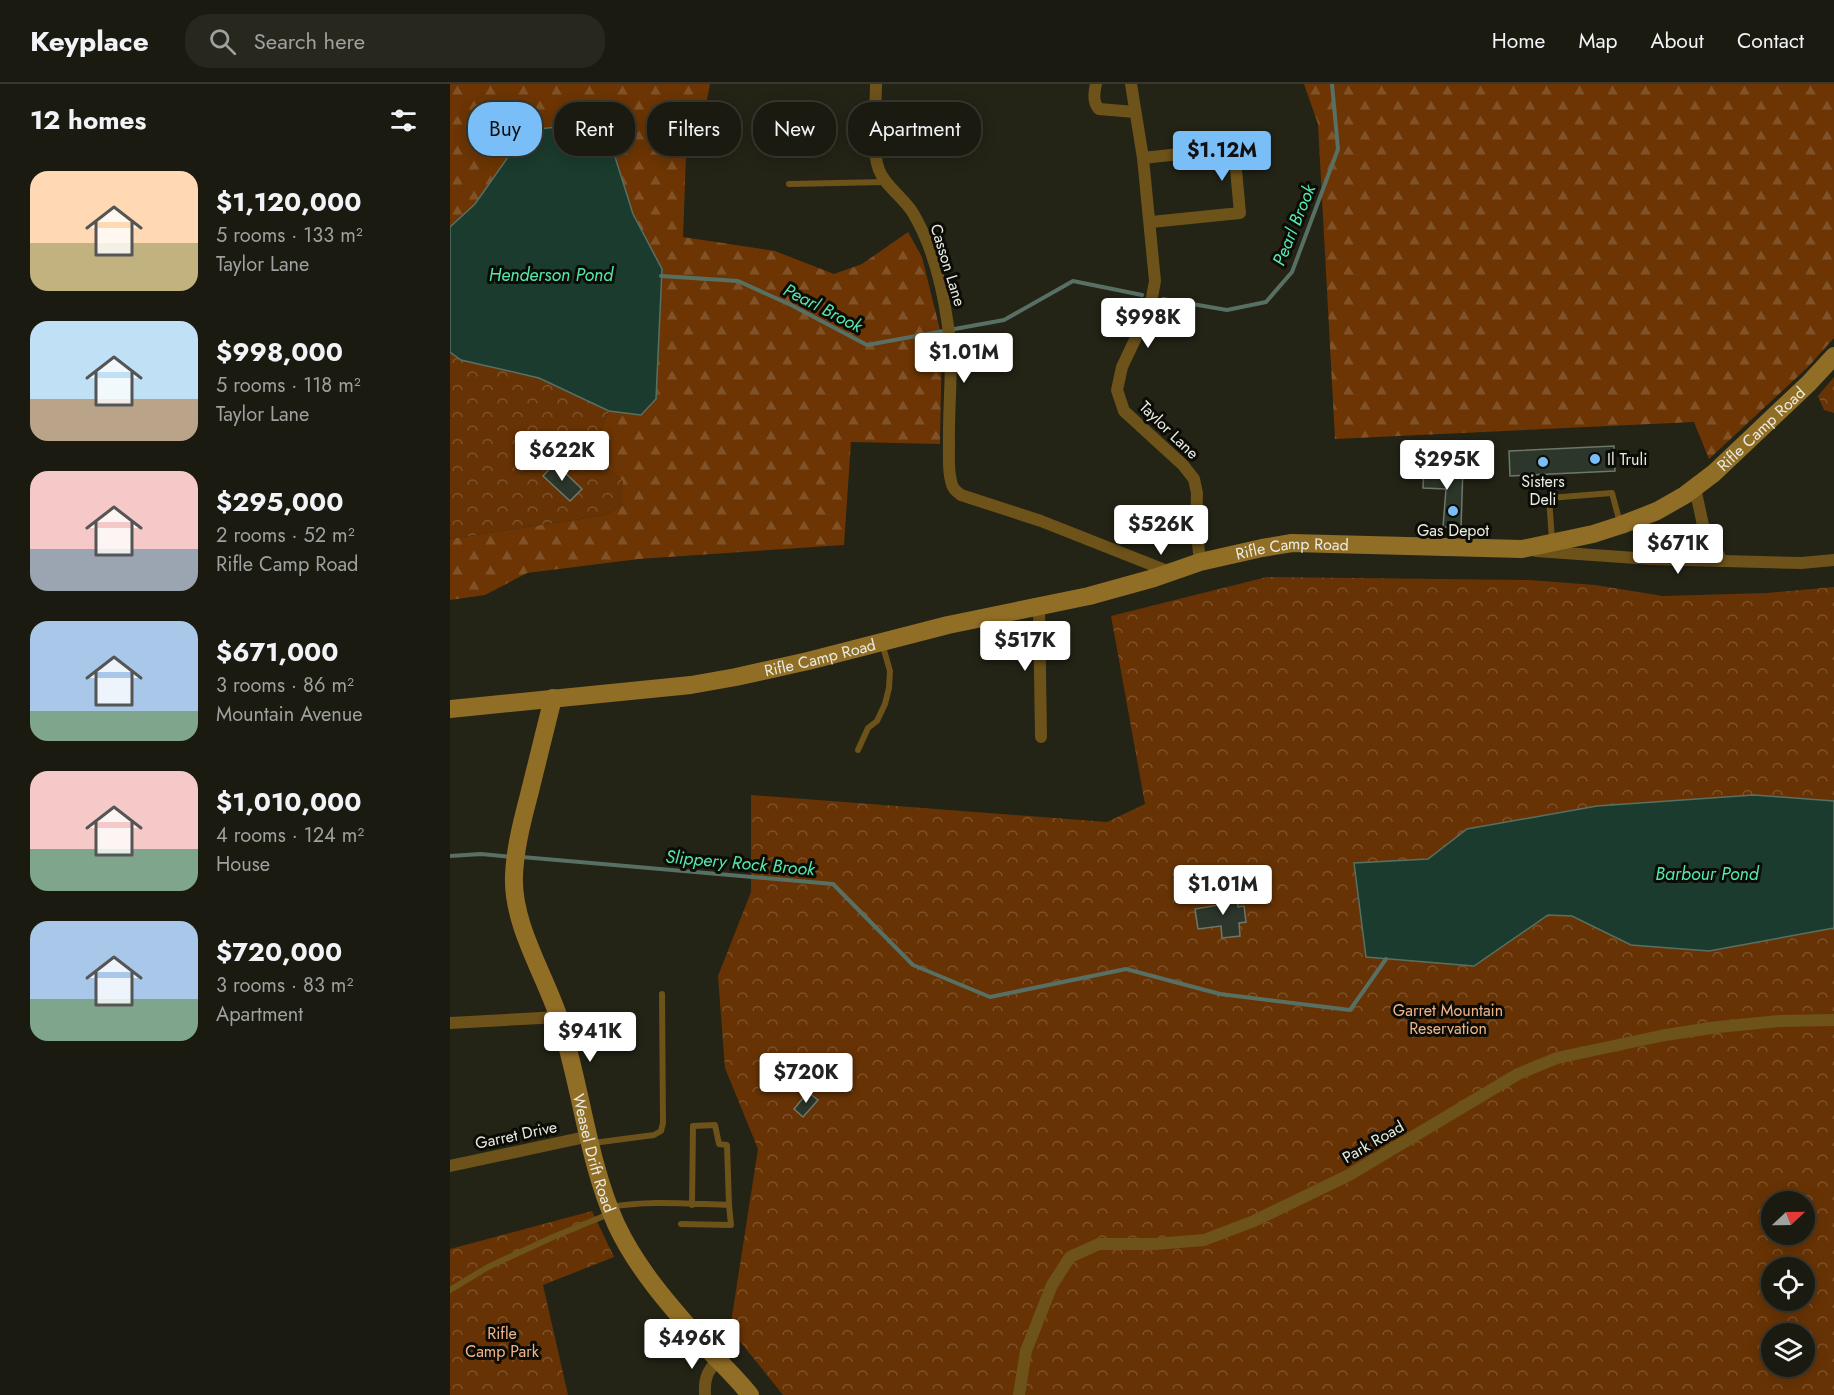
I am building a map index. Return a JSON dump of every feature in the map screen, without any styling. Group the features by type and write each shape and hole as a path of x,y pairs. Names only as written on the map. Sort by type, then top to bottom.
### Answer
{"street":[{"name":"Casson Lane","path":"876,84 876,152 880,172 885,182 905,201 926,238 945,306 950,344 949,461 954,489 961,495 1041,521 1170,573"},
{"path":"1096,84 1094,97 1100,109 1135,112"},
{"name":"Taylor Lane","path":"1131,84 1151,222 1155,281 1150,308 1122,367 1118,390 1124,411 1183,465 1194,479 1197,493 1196,525 1200,561"},
{"path":"1143,158 1234,148 1240,213 1151,222"},
{"name":"Rifle Camp Road","path":"450,709 691,685 777,668 948,626 1089,596 1170,573 1200,561 1292,543 1522,549 1593,534 1657,511 1695,488 1723,465 1834,357"},
{"path":"1695,488 1703,525 1722,561"},
{"path":"1522,549 1650,560 1834,561"},
{"path":"1039,606 1041,737"},
{"name":"Weasel Drift Road","path":"553,698 519,834 514,876 520,919 559,1017 600,1180 627,1245 646,1274 686,1324 750,1395"},
{"path":"450,1023 559,1017"},
{"name":"Park Road","path":"1019,1395 1026,1351 1052,1285 1070,1257 1099,1244 1155,1244 1204,1240 1254,1221 1349,1175 1518,1074 1557,1058 1665,1035 1718,1027 1779,1021 1834,1020"},
{"name":"Garret Drive","path":"450,1166 590,1140"},
{"path":"705,1395 704,1381 709,1369 718,1360"}],"lane":[{"path":"789,184 885,182"},
{"path":"1552,543 1549,498 1612,493 1621,525"},
{"path":"858,750 868,728 877,721 881,713 889,688 890,671 882,642"},
{"path":"590,1140 654,1135 661,1131 663,1123 662,994"},
{"path":"681,1224 730,1225 727,1145 719,1144 715,1125 693,1126 692,1204"},
{"path":"450,1290 488,1267 630,1203 729,1205"}],"green space":[{"path":"450,84 710,84 707,102 647,102 647,156 686,156 683,237 775,251 834,274 862,264 908,232 922,257 942,338 940,444 851,442 844,545 639,559 527,573 485,595 450,600 450,539 606,515 623,504 623,482 601,460 600,431 609,411 641,415 656,398 662,269 633,214 615,156 635,156 635,102 554,102 554,132 542,130 542,102 468,102 468,156 509,156 475,204 450,227"},
{"path":"1304,84 1834,84 1834,338 1808,367 1709,459 1694,422 1335,439 1318,124"},
{"path":"450,352 461,360 539,378 609,411 600,431 601,460 623,482 623,504 606,515 450,539"},
{"path":"1834,377 1834,413 1824,410 1818,396"},
{"name":"Garret Mountain Reservation","path":"1267,577 1529,580 1595,585 1663,596 1767,593 1834,587 1834,1395 783,1395 730,1329 758,1149 725,1068 718,976 751,892 751,795 1107,822 1145,804 1111,616"},
{"name":"Rifle Camp Park","path":"592,1211 614,1257 543,1285 568,1395 450,1395 450,1249"}],"water":[{"name":"Henderson Pond","path":"554,127 554,156 615,156 633,214 662,269 656,399 641,415 609,411 539,378 461,360 450,352 450,227 475,204 509,156 542,156 542,129"},
{"name":"Barbour Pond","path":"1754,795 1834,801 1834,928 1709,951 1631,945 1572,916 1548,915 1474,966 1366,957 1354,863 1428,859 1467,829 1597,806"}],"building":[{"path":"1614,446 1615,471 1510,476 1509,451"},
{"path":"555,463 582,489 570,501 543,476"},
{"path":"1424,466 1463,467 1461,528 1443,527 1446,489 1423,488"},
{"path":"1237,894 1238,907 1244,906 1246,922 1239,923 1240,936 1222,938 1221,926 1198,929 1195,909 1219,905 1218,896"},
{"path":"808,1092 818,1100 803,1117 794,1109"}],"waterway":[{"name":"Pearl Brook","path":"1163,299 1227,310 1266,302 1292,272 1338,149 1332,84"},
{"name":"Pearl Brook","path":"661,276 738,281 791,305 867,345 1004,320 1073,281 1142,295"},
{"name":"Slippery Rock Brook","path":"450,856 481,854 512,857"},
{"name":"Slippery Rock Brook","path":"522,857 833,884 913,965 990,997 1126,969 1220,994 1350,1010 1386,959"}],"place":[{"name":"Il Truli","path":"1595,459"},
{"name":"Sisters Deli","path":"1543,462"},
{"name":"Gas Depot","path":"1453,511"}]}
